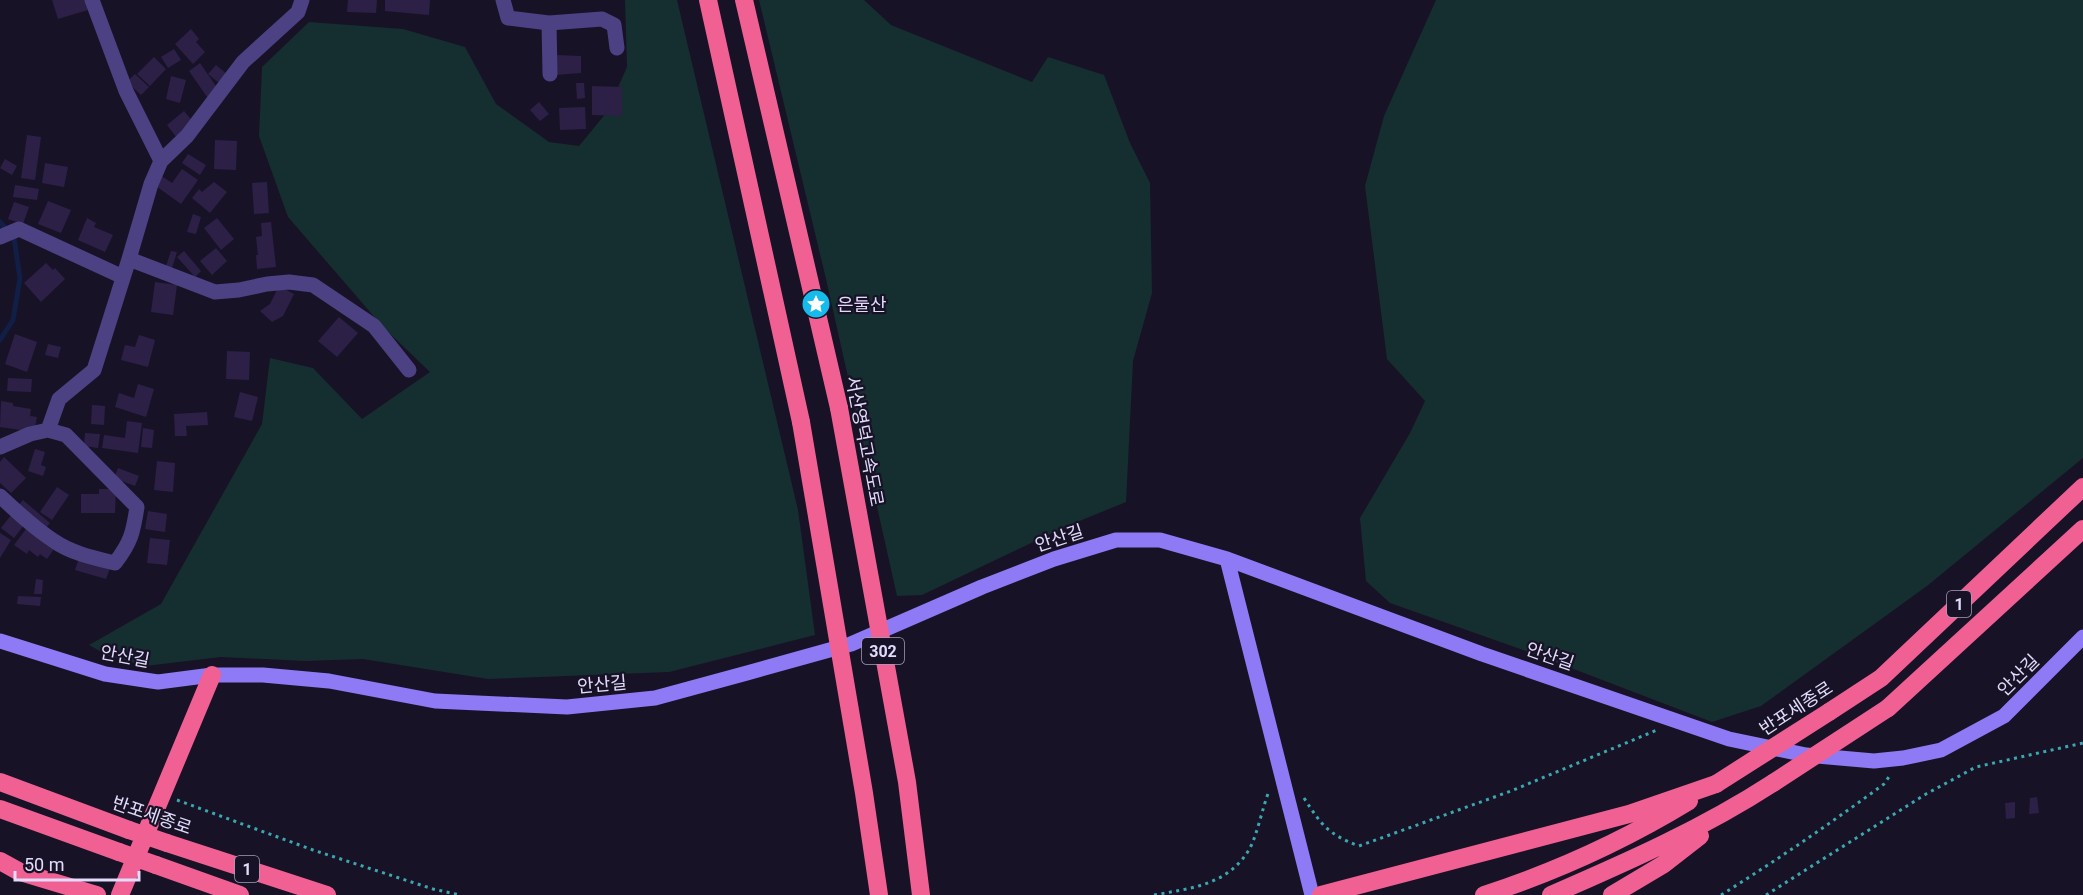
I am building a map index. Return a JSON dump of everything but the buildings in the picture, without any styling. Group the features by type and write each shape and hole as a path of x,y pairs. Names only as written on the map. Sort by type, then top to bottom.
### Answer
{"highway":[{"name":"302","path":"708,0 801,422 879,895"},
{"name":"서산영덕고속도로","path":"744,0 839,408 907,782 921,895"},
{"name":"반포세종로","path":"1484,895 1525,882 1645,828 1881,678 2083,487"},
{"name":"1","path":"1551,895 1658,849 1751,798 1888,708 2083,529"},
{"path":"120,895 212,675"},
{"name":"반포세종로","path":"0,782 129,830 327,895"},
{"path":"1321,895 1629,814 1716,784"},
{"path":"1612,895 1664,864 1751,798"},
{"name":"1","path":"0,809 240,895"},
{"path":"0,861 20,872 98,895"}],"street":[{"path":"92,0 126,91 161,161"},
{"path":"48,430 59,399 94,370 151,184 161,161 187,136 243,62 298,12 302,0"},
{"path":"503,0 508,18 549,23 602,19 614,25 617,48"},
{"path":"549,23 550,74"},
{"path":"0,237 19,229 123,277"},
{"path":"129,259 215,292 289,282 313,285 374,326 409,370"},
{"path":"0,447 30,434 48,430 66,435 137,507 134,531 128,547 115,563 87,556 55,542 21,516 0,496"},
{"name":"안산길","path":"0,641 105,674 148,681 158,682 212,675 263,675 329,681 435,701 567,707 655,698 850,644 1054,559 1116,540 1160,540 1227,559 1482,654 1729,739 1806,755 1874,761 1903,759 1941,750 2004,716 2083,637"},
{"path":"1227,559 1312,895"}],"path":[{"path":"1300,791 1321,823 1337,837 1359,846 1511,791 1678,721"},
{"path":"1766,895 1926,794 1976,767 2083,743"},
{"path":"1721,895 1779,860 1884,784 1903,759"},
{"path":"1154,895 1207,885 1234,869 1250,847 1279,763"},
{"path":"163,795 313,850 434,889 460,895"}],"green space":[{"path":"625,0 677,0 798,510 815,635 669,672 488,679 363,659 306,661 221,657 145,666 109,656 89,645 161,604 262,424 270,358 313,368 362,419 430,372 383,327 288,217 259,136 262,67 309,22 403,29 465,47 496,104 549,142 579,146 607,112 627,67"},
{"path":"759,0 864,0 891,25 1032,82 1048,57 1104,75 1130,143 1150,183 1152,293 1133,361 1126,502 1065,527 922,595 897,596 826,279"},
{"path":"1436,0 2083,0 2083,458 1927,586 1761,706 1712,722 1537,655 1390,603 1366,581 1360,518 1410,433 1425,401 1387,359 1365,186 1384,116"}],"waterway":[{"path":"0,222 14,238 20,278 13,320 0,340"}],"place":[{"name":"은둘산","path":"816,304"}]}
